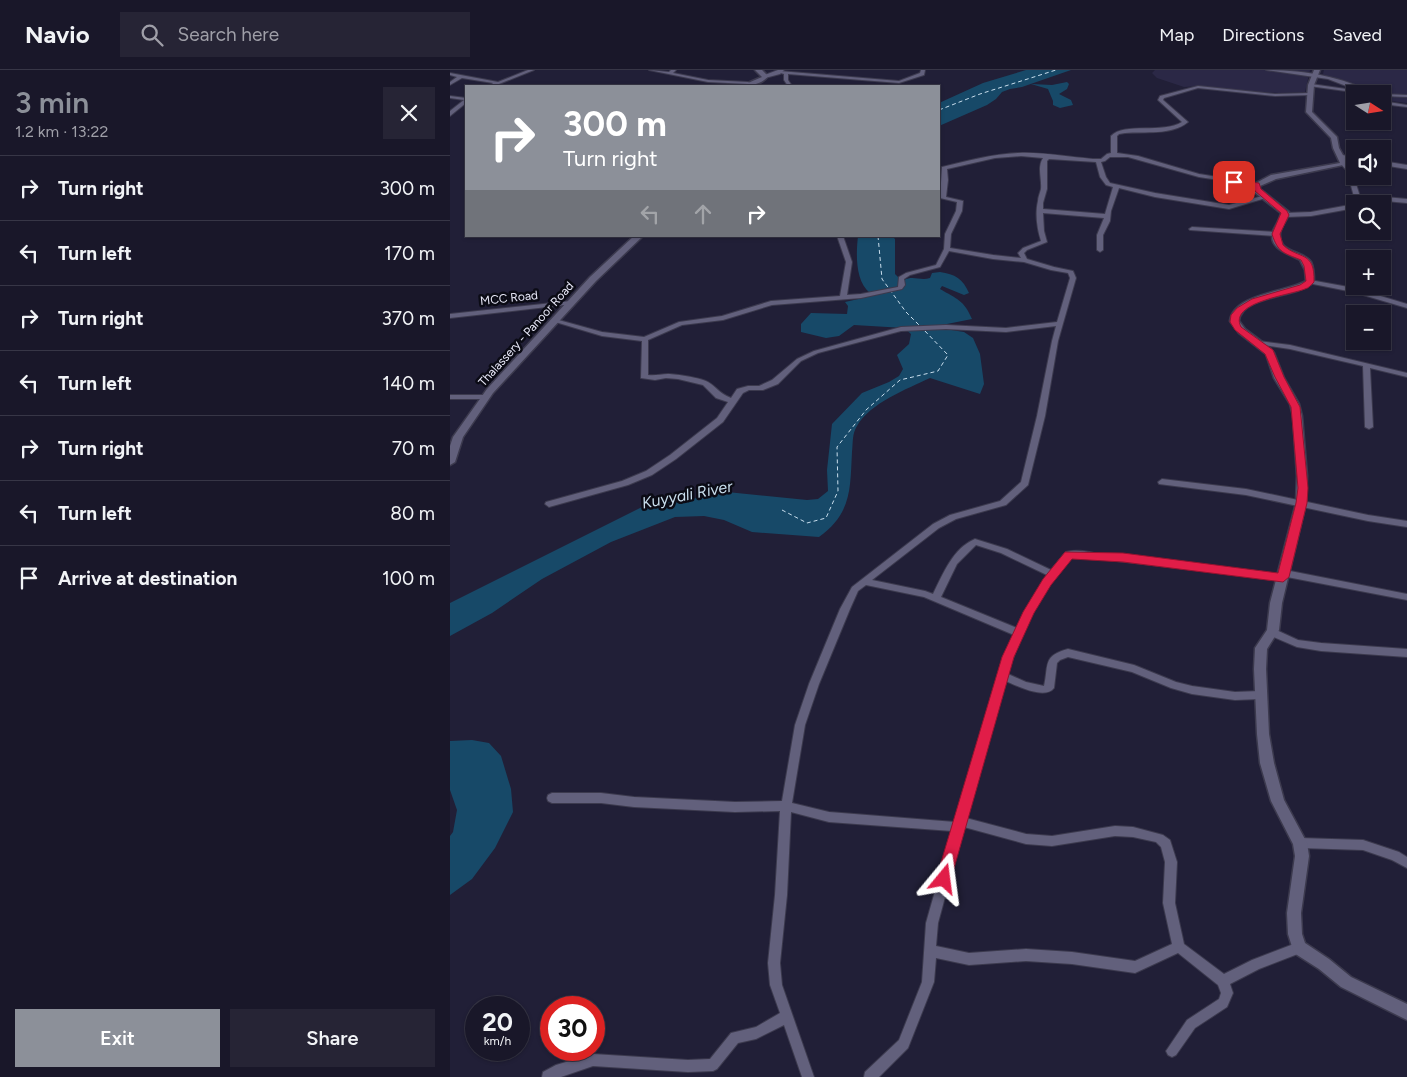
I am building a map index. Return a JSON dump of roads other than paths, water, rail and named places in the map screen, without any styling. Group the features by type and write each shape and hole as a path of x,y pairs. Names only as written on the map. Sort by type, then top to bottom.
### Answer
{"main road":[{"path":"746,85 765,76 758,70"},
{"path":"1313,81 1310,112 1334,137 1336,148 1343,160 1256,184 1257,190 1278,205 1285,215 1276,234 1280,246 1284,250 1300,256 1307,262 1310,282 1303,287 1289,292 1255,300 1235,315 1234,322 1238,328 1269,352 1279,377 1296,407 1302,458 1303,488 1301,503 1292,535 1272,632 1261,648 1260,694 1267,763 1278,801 1300,843 1302,856 1294,913 1295,934 1299,948 1324,964 1346,982 1407,1012"},
{"name":"Thalassery - Panoor Road","path":"450,462 458,436 485,397 593,279 638,237"}],"street":[{"path":"493,85 532,70"},
{"path":"651,70 672,72 702,80 746,85"},
{"path":"765,76 782,72 899,82 922,74 923,70"},
{"path":"1268,70 1346,90"},
{"path":"782,72 789,85"},
{"path":"450,74 498,83"},
{"path":"450,84 460,77"},
{"path":"1114,154 1114,136 1117,133 1183,125 1185,122 1160,100 1162,97 1198,87 1275,96 1313,81 1336,80 1349,85"},
{"path":"1391,96 1407,96"},
{"path":"450,97 465,100"},
{"path":"450,114 465,101"},
{"path":"1391,103 1407,106"},
{"path":"555,321 602,334 645,339 681,323 723,318 771,303 867,295 900,288 902,285 901,278 908,274 938,266 947,248 948,234 959,211 960,201 943,198 944,168 996,155 1022,154 1098,161 1114,154 1147,159 1180,171 1205,177 1256,184"},
{"path":"1025,260 1021,253 1044,242 1040,203 1044,189 1044,160 1048,157"},
{"path":"1346,160 1343,160 1350,169 1352,190 1354,195"},
{"path":"1098,161 1104,180 1108,184 1155,195 1229,207 1266,198"},
{"path":"1391,164 1407,167"},
{"path":"1100,250 1100,235 1107,221 1117,185"},
{"path":"1391,199 1407,201"},
{"path":"1285,215 1311,214 1346,208"},
{"path":"1040,211 1107,216"},
{"path":"1192,229 1276,234"},
{"path":"840,237 849,262 843,297"},
{"path":"808,1077 776,985 774,963 781,895 786,806 800,725 844,609 855,589 936,526 953,517 1003,502 1026,483 1060,324 1073,275 1066,271 1025,260 993,257 947,248"},
{"path":"1310,282 1354,290 1407,306"},
{"name":"MCC Road","path":"450,316 571,303"},
{"path":"550,504 625,483 649,473 673,458 720,420 732,401 744,389 760,388 775,382 799,360 816,352 901,329 946,327 1006,330 1060,324"},
{"path":"645,339 644,376 655,378 666,376 678,377 705,383 720,396 732,401"},
{"path":"1259,343 1285,346 1407,375"},
{"path":"1366,365 1370,427"},
{"path":"450,397 485,397"},
{"path":"1162,482 1246,492 1368,518 1407,524"},
{"path":"935,599 946,571 956,558 975,542 1004,551 1052,574"},
{"path":"870,1077 904,1044 928,982 932,923 1008,657 1029,612 1052,574 1069,554 1284,575 1407,597"},
{"path":"864,581 925,594 1019,633"},
{"path":"1272,632 1297,642 1321,647 1407,653"},
{"path":"1003,676 1024,685 1044,690 1048,688 1053,659 1057,655 1068,653 1134,669 1174,686 1192,690 1235,696 1260,694"},
{"path":"552,798 601,798 634,802 735,807 786,806 829,817 959,824 1026,839 1052,841 1115,831 1133,832 1159,838 1166,844 1171,862 1168,902 1179,947 1223,980 1227,993 1223,1003 1191,1024 1172,1052"},
{"path":"1300,843 1363,845 1395,856 1407,863"},
{"path":"930,951 969,959 1026,954 1135,967 1179,947"},
{"path":"1223,980 1256,964 1299,948"},
{"path":"548,1077 561,1070 593,1060 688,1066 713,1065 735,1037 750,1036 762,1032 786,1016"}],"water":[{"path":"1026,70 1071,70 1002,92 987,105 940,126 940,103 983,83"},
{"path":"1067,82 1069,84 1067,89 1059,94 1071,100 1073,105 1060,108 1053,105 1048,89 1031,84 1052,85"},
{"path":"858,237 893,237 895,239 895,274 899,278 900,286 870,293 865,288 859,274"},
{"path":"940,272 958,278 969,293 964,295 942,286 940,289 963,304 972,319 942,325 945,329 964,332 973,338 980,354 984,384 980,394 930,378 900,392 871,410 854,432 851,478 843,509 838,519 819,537 752,532 724,520 704,516 675,517 611,542 542,579 492,613 450,636 450,603 658,499 686,500 727,492 807,500 818,499 828,491 827,470 832,424 862,393 899,376 903,369 897,355 909,344 911,334 904,328 854,325 839,336 826,338 801,332 801,324 811,313 847,314 848,306 845,302 903,289 904,280 910,278 930,278 932,273"},
{"path":"472,740 489,743 501,756 511,789 513,812 495,848 472,879 450,895 450,836 453,832 457,810 450,790 450,741"}],"water label":[{"name":"Kuyyali River","path":"687,494"}]}
